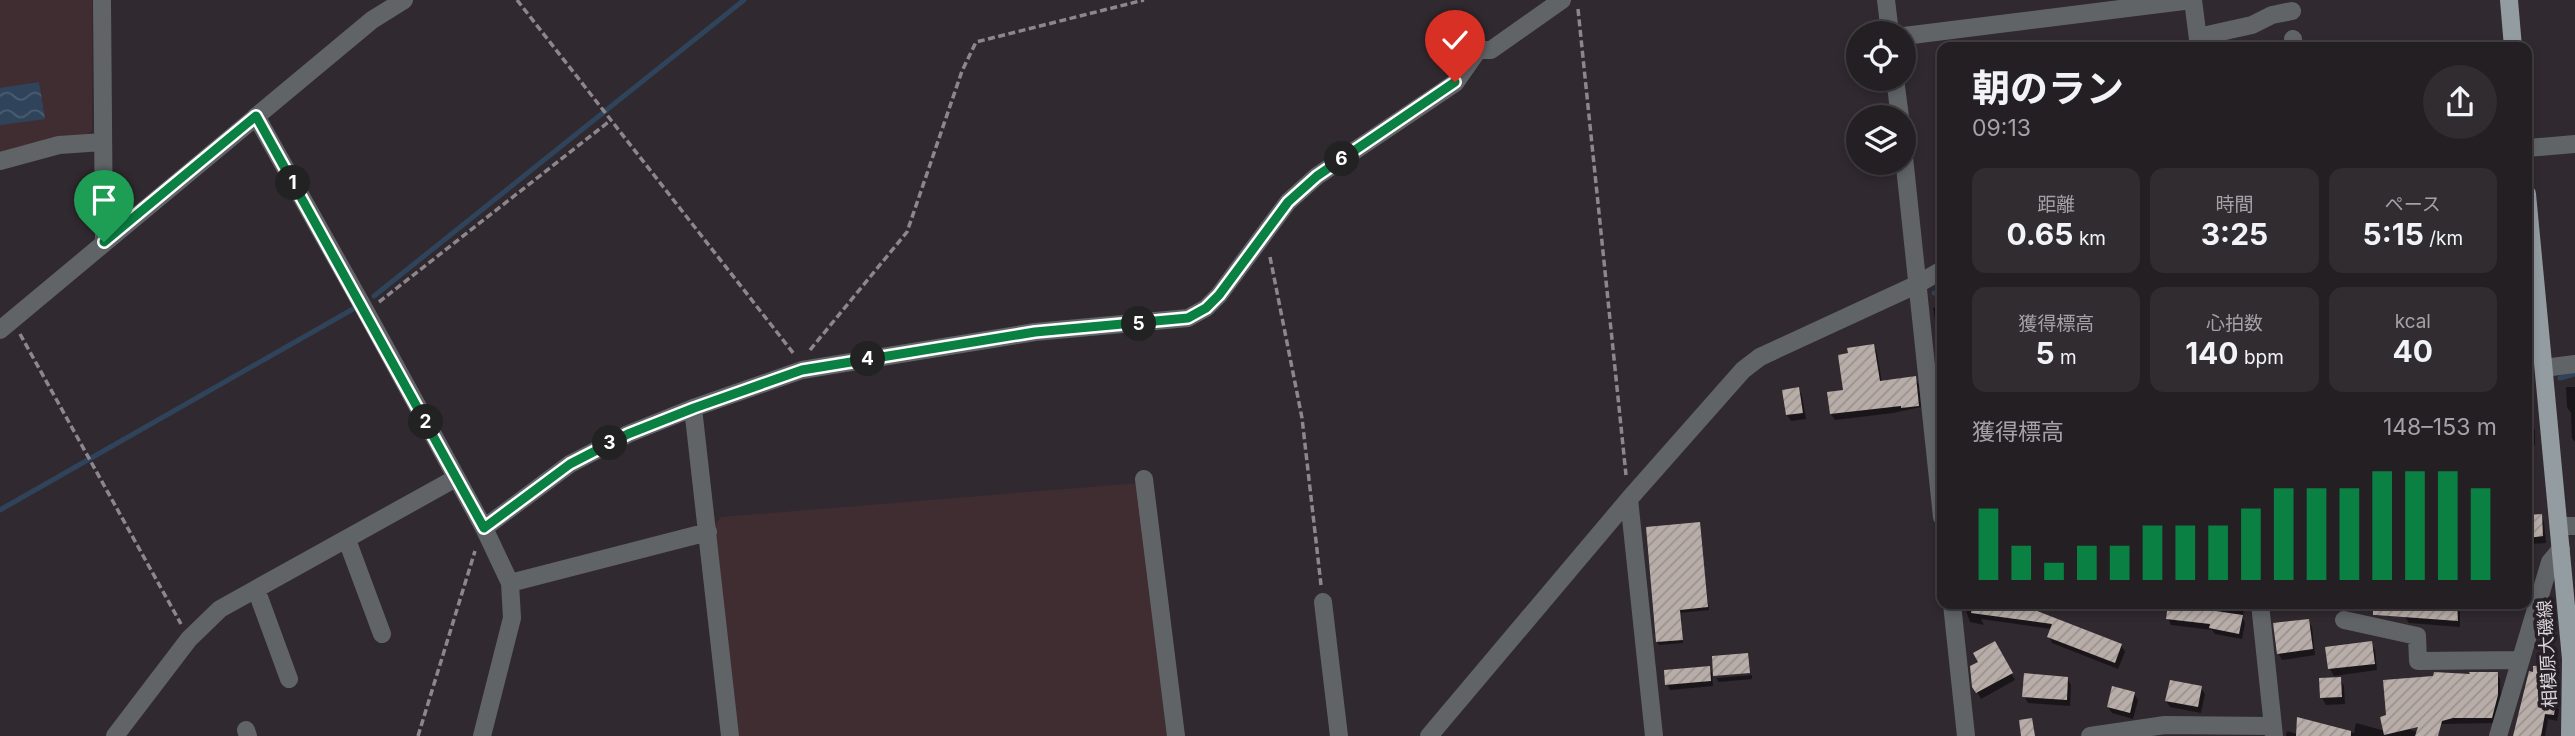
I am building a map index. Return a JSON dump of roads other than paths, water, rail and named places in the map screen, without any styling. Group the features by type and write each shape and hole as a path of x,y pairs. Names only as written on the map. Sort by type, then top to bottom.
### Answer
{"main road":[{"path":"2508,0 2512,42"},
{"name":"相模原大磯線","path":"2532,245 2544,368 2567,526 2561,549 2571,659 2570,736"}],"street":[{"path":"102,0 104,242"},
{"path":"6,325 372,20 404,0"},
{"path":"486,533 570,464 628,434 802,370 1035,332 1188,318 1206,308 1219,295 1288,202 1317,176 1455,82 1478,50 1491,50 1562,0"},
{"path":"1886,0 1889,21"},
{"path":"1916,35 2193,0 2199,42 2252,25 2272,15 2292,11"},
{"path":"256,116 366,312 486,533 510,583 512,618 482,736"},
{"path":"0,161 59,145 103,142"},
{"path":"2532,148 2575,144"},
{"path":"1906,175 1918,284 1937,407"},
{"path":"1429,736 1629,499 1743,370 1760,357 1937,273"},
{"path":"2544,368 2575,364"},
{"path":"694,408 730,736"},
{"path":"115,736 189,639 220,609 456,478"},
{"path":"1144,480 1176,736"},
{"path":"1629,499 1654,736"},
{"path":"510,583 708,532"},
{"path":"347,540 383,634"},
{"path":"2498,736 2550,562 2561,549"},
{"path":"256,589 289,679"},
{"path":"1323,602 1339,736"},
{"path":"1953,609 1966,736"},
{"path":"2090,736 2165,724 2273,731 2261,609"},
{"path":"2344,620 2417,636 2418,661 2521,660"}],"water":[{"path":"39,82 45,119 0,125 0,88"}],"waterway":[{"path":"374,296 744,0"},
{"path":"0,510 353,309"},
{"path":"2560,378 2575,374"}]}
